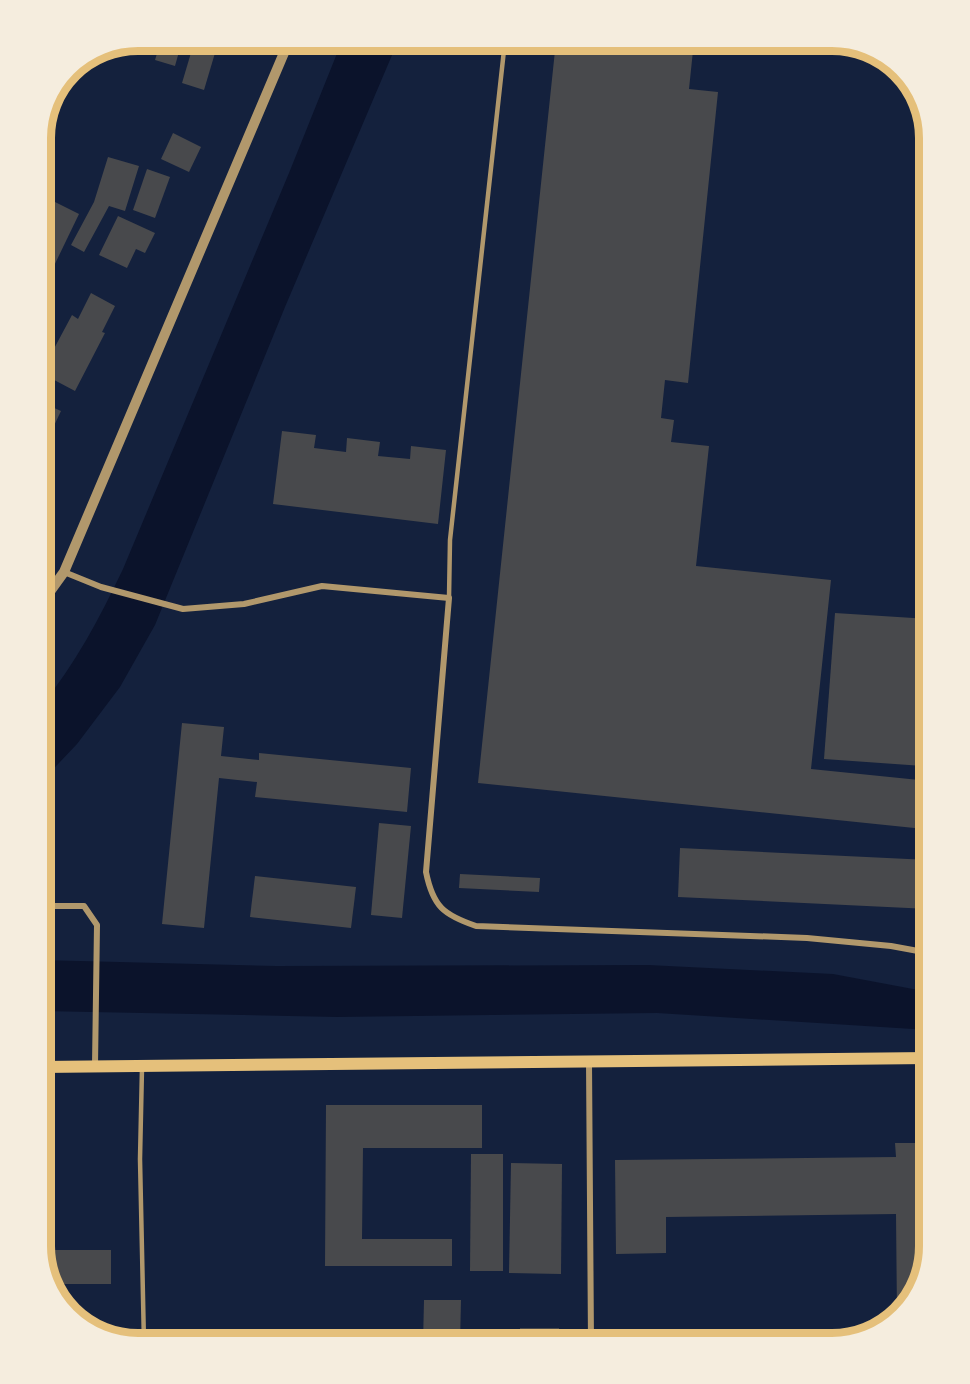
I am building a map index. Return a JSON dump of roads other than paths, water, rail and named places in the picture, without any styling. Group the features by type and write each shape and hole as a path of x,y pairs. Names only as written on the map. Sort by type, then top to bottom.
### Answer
{"main road":[{"path":"51,1067 919,1059"}],"street":[{"path":"51,590 64,572 284,51"},
{"path":"64,572 101,587 183,609 244,604 322,586 448,598 426,872 430,895 451,917 476,926 807,938 919,951"},
{"path":"51,904 84,906 97,926 95,1065"},
{"path":"590,1061 591,1333"}],"lane":[{"path":"448,598 450,540 504,51"},
{"path":"142,1065 140,1159 144,1333"}],"water":[{"path":"338,51 394,51 285,307 155,625 120,687 77,744 51,771 51,693 86,640 123,569"},
{"path":"51,960 276,966 648,965 833,974 919,990 919,1029 657,1013 337,1017 51,1011"}]}
